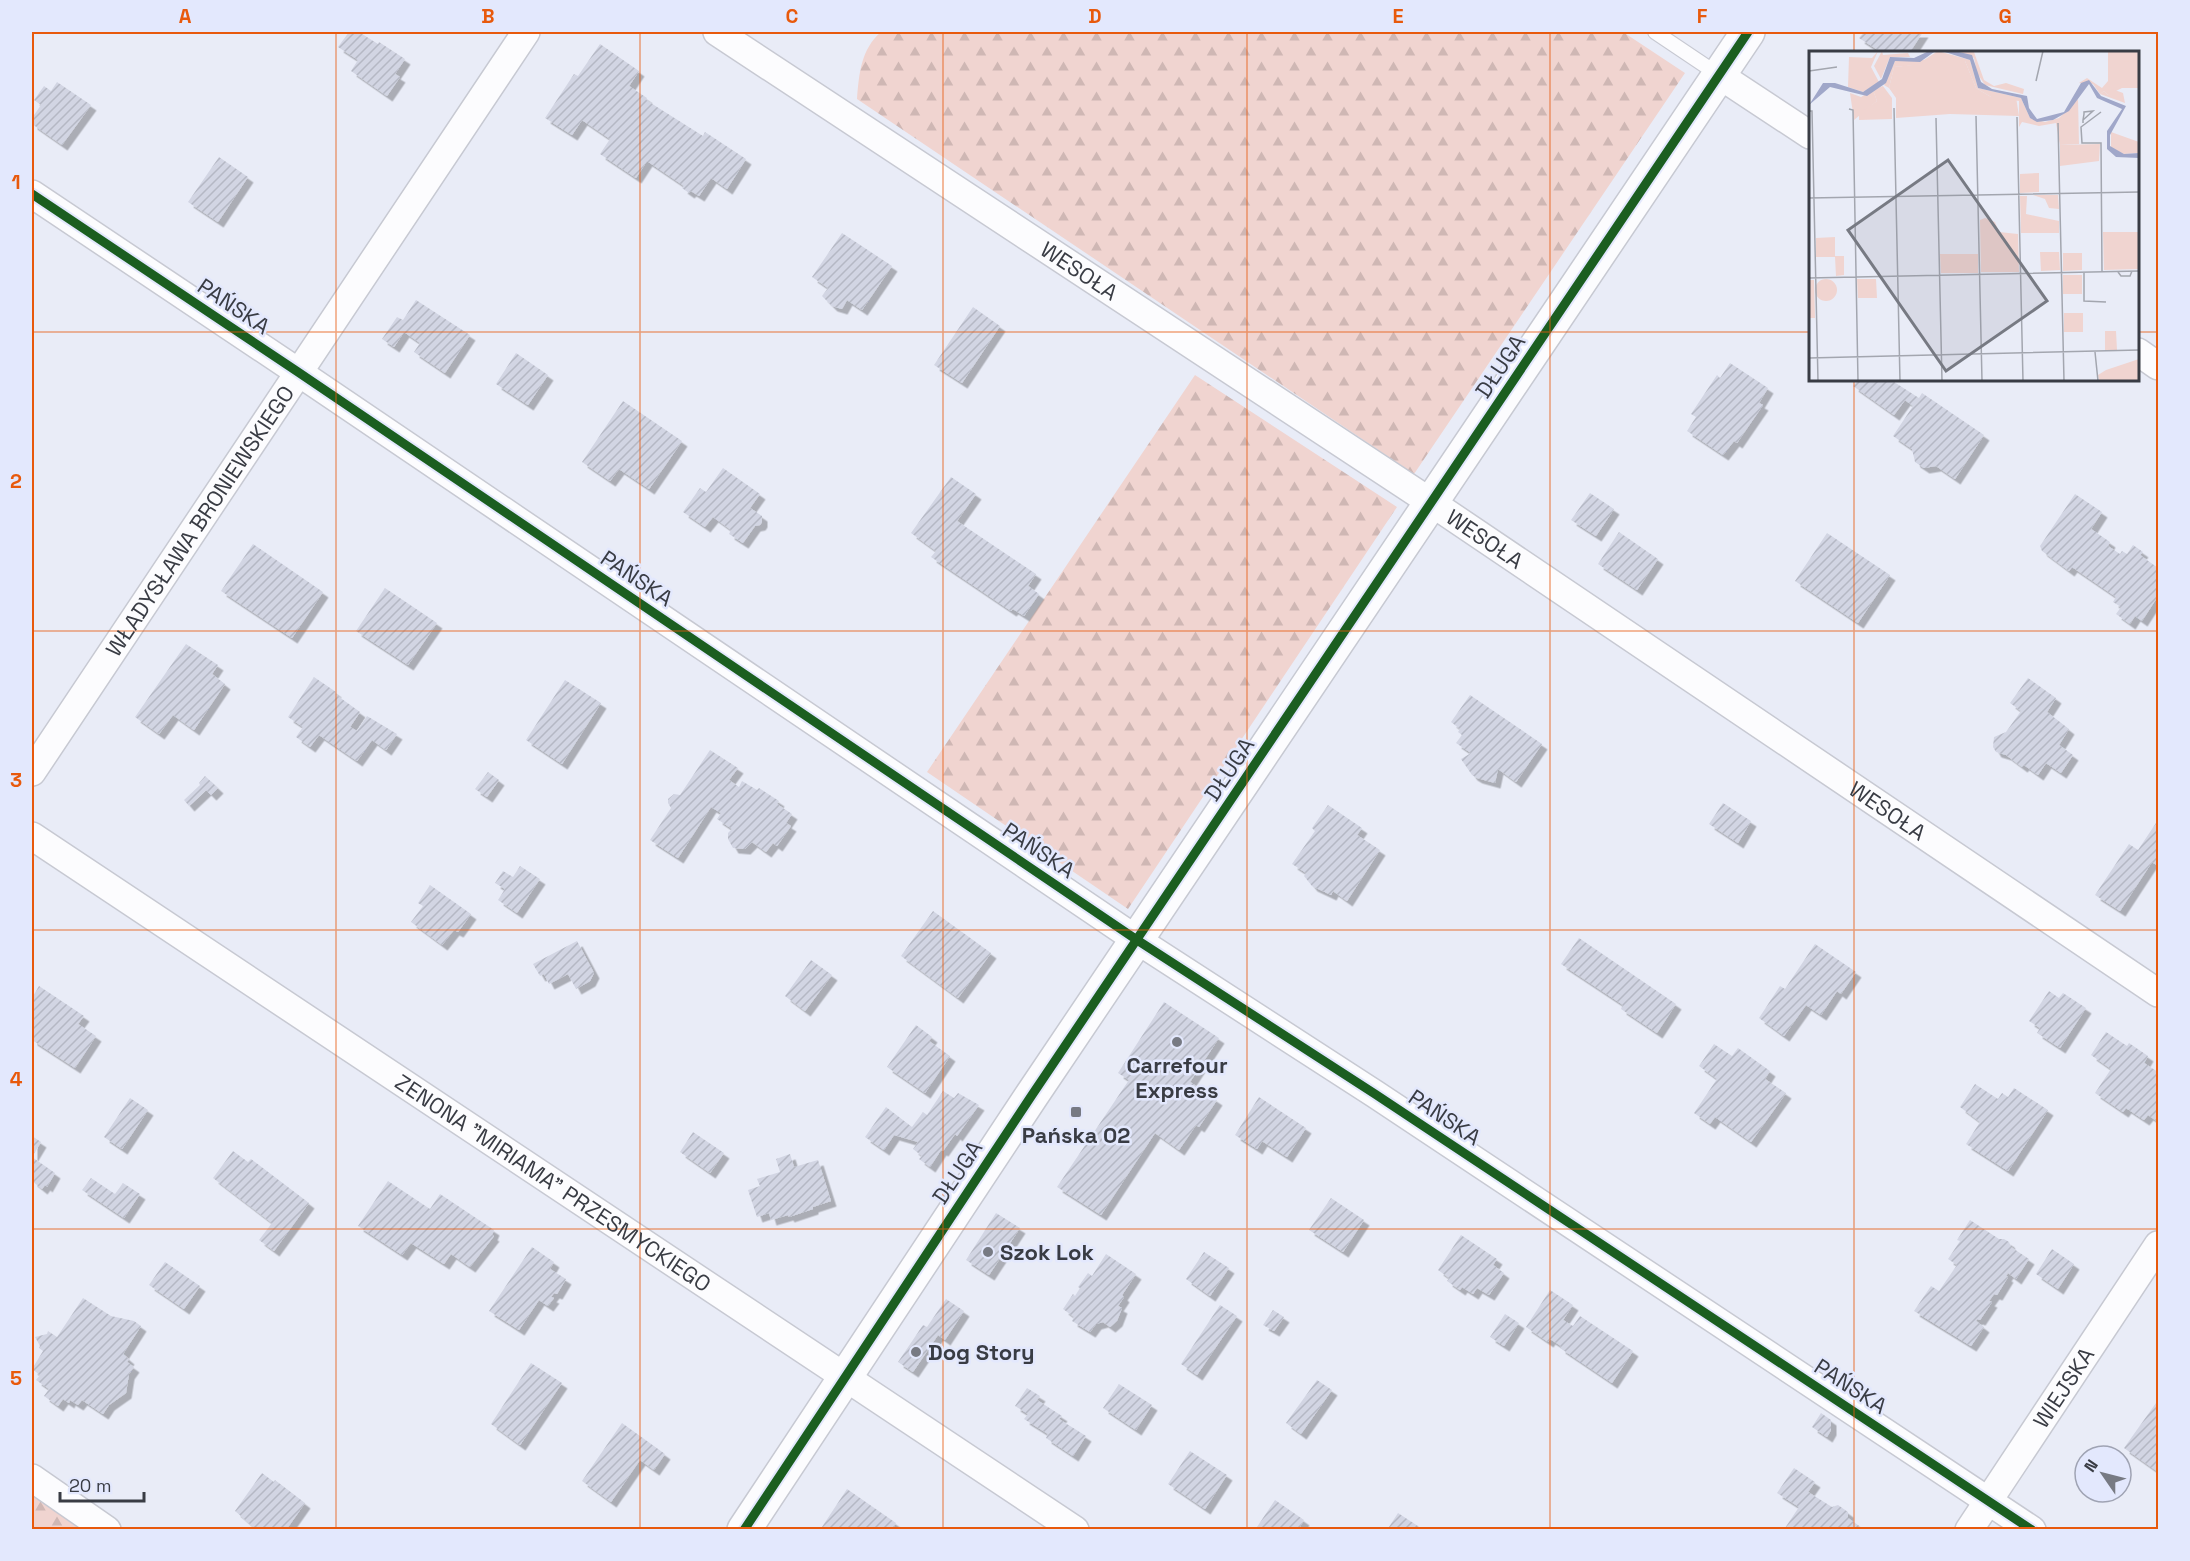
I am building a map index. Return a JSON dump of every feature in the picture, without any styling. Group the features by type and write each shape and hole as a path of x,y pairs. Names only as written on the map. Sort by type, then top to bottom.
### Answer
{"street":[{"name":"WŁADYSŁAWA BRONIEWSKIEGO","path":"32,772 526,32"},
{"name":"WESOŁA","path":"717,32 1432,503 2158,993"},
{"name":"DŁUGA","path":"744,1530 932,1244 1748,32"},
{"path":"1719,75 1809,134"},
{"name":"PAŃSKA","path":"32,194 1137,940 1376,1094 2031,1530"},
{"path":"2139,353 2158,366"},
{"name":"ZENONA \"MIRIAMA\" PRZESMYCKIEGO","path":"32,836 1075,1530"},
{"name":"WIEJSKA","path":"1969,1530 2158,1245"},
{"path":"32,1478 107,1530"}],"lane":[{"path":"1655,32 1719,75"}],"green space":[{"path":"881,32 1623,32 1685,73 1414,474 857,99 862,62 869,46"},
{"path":"1195,375 1397,507 1128,909 927,772"},
{"path":"32,1496 81,1529 32,1529"}],"building":[{"path":"349,32 359,32 405,59 395,74 400,77 387,96 351,71 358,60 338,47"},
{"path":"1864,32 1923,32 1911,51 1879,51 1859,38"},
{"path":"600,44 639,71 629,86 647,98 646,100 703,136 705,132 746,159 727,189 711,178 699,196 691,191 689,193 682,188 684,186 647,161 636,178 600,154 610,139 582,120 572,135 545,118 574,74 578,76"},
{"path":"57,82 91,105 62,145 32,124 32,118 41,105 34,100 44,86 51,91"},
{"path":"219,157 248,177 218,222 188,202"},
{"path":"842,233 892,266 862,310 847,300 842,309 832,306 822,296 828,288 812,277"},
{"path":"416,300 470,335 445,373 414,352 420,343 404,332 394,347 382,339 397,317 403,320"},
{"path":"973,307 1000,326 962,383 934,365"},
{"path":"516,353 548,375 528,405 496,384"},
{"path":"1730,363 1768,388 1759,403 1763,405 1737,443 1734,441 1723,455 1687,431 1696,417 1691,414 1717,375 1720,378"},
{"path":"1857,381 1893,381 1919,398 1922,393 1984,435 1955,479 1936,466 1924,468 1915,462 1912,449 1893,436 1913,406 1905,400 1894,415 1853,386"},
{"path":"623,401 682,441 649,489 619,469 610,481 582,462"},
{"path":"723,468 760,494 750,508 762,516 762,522 755,526 743,543 729,534 731,530 713,517 705,527 683,512 700,488 706,492"},
{"path":"951,477 976,494 957,521 1036,574 1028,586 1039,594 1024,616 1013,609 1011,611 931,557 936,551 911,533"},
{"path":"1590,493 1614,509 1596,536 1571,520"},
{"path":"2075,494 2102,512 2091,529 2110,542 2108,546 2120,554 2122,551 2127,554 2133,545 2143,552 2140,555 2158,568 2158,596 2142,621 2135,616 2130,624 2116,614 2121,607 2113,602 2116,597 2072,567 2069,571 2042,551 2040,546"},
{"path":"1619,532 1658,559 1637,590 1598,564"},
{"path":"1827,533 1890,575 1858,623 1795,581"},
{"path":"253,544 323,592 292,638 221,591"},
{"path":"385,588 437,623 408,665 356,631"},
{"path":"186,644 218,665 212,674 225,684 194,730 173,715 159,734 135,717"},
{"path":"314,677 360,712 350,727 357,731 367,716 397,734 386,750 372,740 357,761 319,735 310,747 296,737 303,727 288,717"},
{"path":"2028,678 2056,698 2047,712 2069,729 2059,745 2073,755 2061,773 2046,763 2038,775 2006,755 1996,752 1993,747 1994,737 2006,732 2021,711 2010,703"},
{"path":"565,680 601,703 562,764 526,740"},
{"path":"1470,695 1542,744 1516,782 1498,769 1495,783 1477,778 1472,775 1461,759 1471,753 1456,743 1462,735 1458,732 1460,729 1451,722"},
{"path":"710,750 738,768 729,780 739,787 742,781 757,790 759,788 779,801 777,804 792,814 786,823 791,826 777,846 773,843 766,852 752,842 745,849 733,848 728,839 728,833 732,829 717,819 721,813 711,807 678,858 650,840 671,808 668,799 674,794 680,795"},
{"path":"488,772 499,780 487,797 475,789"},
{"path":"205,776 218,788 211,795 206,790 189,806 184,800 200,785 199,783"},
{"path":"1723,803 1751,821 1738,843 1709,824"},
{"path":"1328,805 1362,828 1357,835 1380,850 1347,901 1333,891 1331,895 1312,886 1304,876 1306,873 1292,864 1315,831 1312,828"},
{"path":"2156,823 2158,825 2158,866 2152,862 2120,911 2095,895 2129,844 2138,850"},
{"path":"520,866 540,879 517,913 498,900 505,889 495,883 503,871 513,877"},
{"path":"430,885 471,914 458,932 454,930 442,945 411,922 423,906 418,903"},
{"path":"933,911 991,953 958,998 901,956"},
{"path":"1579,938 1676,1004 1657,1033 1621,1009 1623,1005 1561,964"},
{"path":"577,941 594,973 590,981 576,989 568,974 549,984 544,974 540,976 533,964"},
{"path":"1815,944 1856,972 1841,994 1837,991 1821,1015 1806,1005 1784,1036 1759,1018 1780,986 1785,989"},
{"path":"811,960 832,975 805,1011 785,996"},
{"path":"39,986 84,1016 78,1024 96,1036 75,1068 32,1040 32,998"},
{"path":"2049,991 2059,998 2063,993 2086,1008 2060,1048 2037,1033 2040,1028 2029,1021"},
{"path":"1164,1002 1219,1038 1190,1082 1217,1100 1199,1127 1196,1125 1179,1150 1155,1133 1101,1215 1057,1187 1129,1080 1118,1073"},
{"path":"916,1025 932,1037 929,1041 950,1056 925,1093 887,1067"},
{"path":"2106,1032 2127,1046 2129,1043 2148,1056 2144,1063 2158,1072 2158,1122 2148,1115 2144,1120 2126,1108 2123,1112 2095,1093 2111,1069 2091,1055"},
{"path":"1714,1044 1732,1056 1738,1048 1770,1071 1765,1079 1786,1093 1751,1142 1715,1117 1710,1124 1694,1113 1717,1079 1699,1066"},
{"path":"1975,1084 1998,1099 2002,1093 2008,1097 2014,1088 2048,1110 2008,1171 1966,1144 1980,1122 1960,1107"},
{"path":"943,1091 954,1098 958,1093 979,1105 957,1136 955,1134 943,1151 941,1150 930,1167 919,1159 922,1156 913,1149 918,1142 894,1135 884,1150 865,1137 886,1107 912,1127 923,1112 927,1115"},
{"path":"1259,1097 1306,1128 1287,1157 1262,1141 1257,1149 1235,1135"},
{"path":"130,1098 148,1110 122,1149 104,1137"},
{"path":"693,1132 724,1153 710,1173 680,1152"},
{"path":"32,1136 41,1142 32,1157"},
{"path":"233,1151 248,1162 251,1159 309,1203 274,1251 259,1240 272,1223 213,1178"},
{"path":"790,1154 794,1167 818,1160 831,1201 789,1217 788,1215 771,1220 769,1213 757,1217 748,1190 760,1186 757,1179 780,1172 776,1159"},
{"path":"32,1157 55,1173 47,1187 45,1185 42,1189 32,1181"},
{"path":"91,1178 115,1194 123,1183 140,1194 124,1218 82,1190"},
{"path":"388,1181 430,1209 440,1194 494,1230 492,1235 494,1236 470,1267 451,1254 444,1264 411,1243 402,1255 358,1226"},
{"path":"1331,1198 1364,1220 1343,1252 1309,1230"},
{"name":"Szok Lok","path":"996,1213 1020,1228 989,1275 966,1260"},
{"path":"1970,1220 1999,1239 2009,1242 2011,1247 2029,1259 2016,1279 2008,1273 1997,1295 1994,1294 1989,1301 1992,1302 1980,1320 1977,1319 1976,1321 1984,1327 1971,1346 1914,1311 1931,1286 1939,1291 1957,1265 1948,1259"},
{"path":"1461,1235 1497,1259 1493,1265 1504,1273 1489,1295 1477,1288 1473,1294 1462,1287 1460,1290 1447,1281 1449,1278 1438,1270"},
{"path":"532,1247 554,1262 550,1269 566,1279 557,1294 554,1293 551,1297 554,1298 548,1306 539,1300 519,1330 489,1311"},
{"path":"2052,1249 2074,1264 2058,1289 2036,1274"},
{"path":"1204,1252 1229,1268 1210,1296 1186,1279"},
{"path":"1106,1254 1136,1274 1122,1295 1124,1297 1118,1306 1122,1308 1117,1321 1110,1327 1103,1322 1096,1324 1090,1332 1072,1321 1074,1317 1063,1309 1073,1294 1075,1296 1080,1288 1078,1287 1088,1273 1092,1276"},
{"path":"165,1262 200,1286 184,1309 149,1285"},
{"path":"1550,1290 1573,1305 1563,1320 1573,1326 1580,1316 1633,1351 1612,1383 1560,1348 1561,1346 1550,1339 1548,1342 1526,1327"},
{"path":"83,1298 111,1316 134,1321 141,1326 123,1354 129,1359 127,1362 134,1367 129,1374 126,1393 109,1405 103,1414 82,1400 78,1405 63,1399 58,1406 44,1396 49,1389 36,1380 40,1375 32,1369 43,1351 39,1348 35,1337 47,1334 48,1331 57,1337"},
{"path":"946,1299 964,1311 945,1340 938,1335 913,1372 898,1362 923,1325 927,1327"},
{"path":"1220,1305 1237,1316 1197,1375 1181,1364"},
{"path":"1273,1310 1284,1317 1274,1331 1263,1325"},
{"path":"1505,1314 1519,1323 1504,1346 1490,1337"},
{"path":"531,1363 562,1383 520,1445 491,1424"},
{"path":"1317,1380 1332,1390 1301,1434 1286,1423"},
{"path":"1119,1384 1152,1405 1136,1430 1103,1408"},
{"path":"1027,1388 1040,1396 1037,1400 1062,1416 1059,1419 1086,1436 1073,1456 1046,1438 1048,1434 1024,1419 1028,1414 1015,1406"},
{"path":"2156,1403 2158,1404 2158,1472 2133,1454 2133,1444 2127,1444"},
{"path":"1821,1413 1831,1420 1831,1430 1827,1437 1812,1427"},
{"path":"622,1423 665,1454 654,1470 640,1460 611,1502 582,1481"},
{"path":"1190,1451 1227,1475 1205,1509 1168,1484"},
{"path":"1794,1468 1815,1482 1808,1492 1832,1507 1838,1505 1848,1512 1848,1518 1865,1530 1785,1528 1799,1507 1777,1493"},
{"path":"262,1473 305,1503 286,1530 257,1530 235,1511"},
{"path":"847,1489 896,1523 892,1530 820,1530"},
{"path":"1275,1500 1304,1520 1298,1530 1255,1530"},
{"path":"1398,1513 1424,1530 1387,1530"}],"cycle path":[{"path":"744,1530 1032,1095 1748,32"},
{"path":"32,194 1137,940 1375,1094 2032,1530"}],"place":[{"name":"Carrefour Express","path":"1177,1042"},
{"name":"Pańska 02","path":"1076,1112"},
{"name":"Szok Lok","path":"988,1252"},
{"name":"Dog Story","path":"916,1352"}]}
